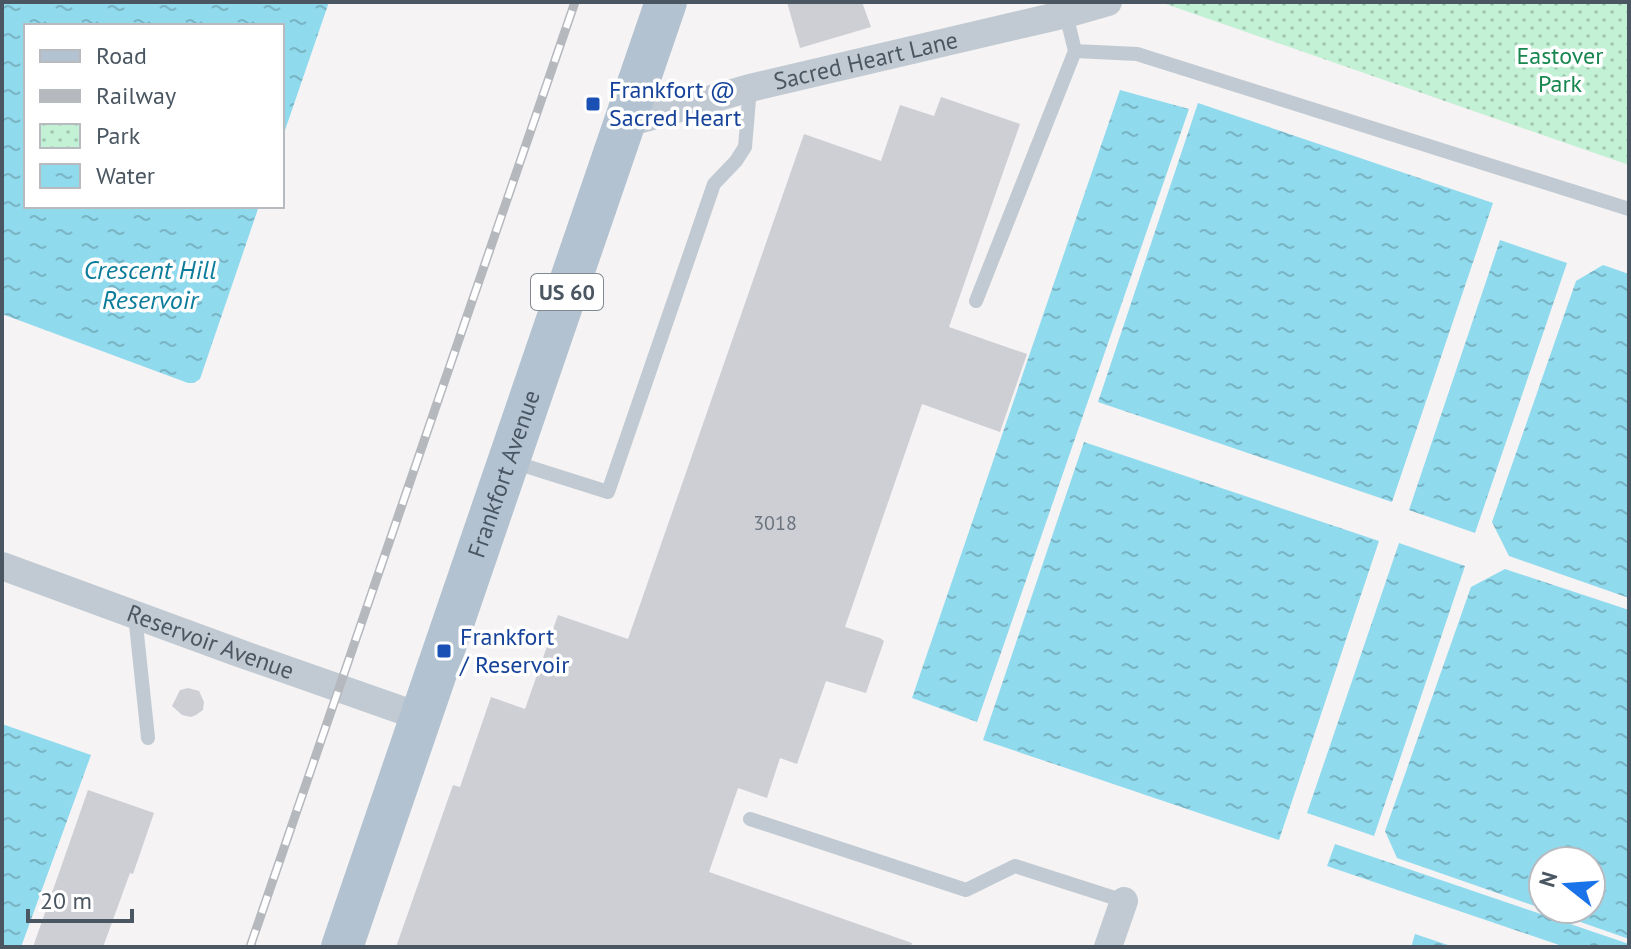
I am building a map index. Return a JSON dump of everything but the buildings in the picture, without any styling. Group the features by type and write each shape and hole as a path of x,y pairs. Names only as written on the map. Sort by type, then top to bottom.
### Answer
{"main road":[{"name":"Frankfort Avenue","path":"342,947 666,2"}],"street":[{"name":"Sacred Heart Lane","path":"624,124 750,88 1108,2"},
{"name":"Reservoir Avenue","path":"2,566 421,717"},
{"path":"1108,947 1124,901"}],"lane":[{"path":"976,301 1075,51 1066,14"},
{"path":"1075,51 1137,54 1629,209"},
{"path":"509,460 608,492 714,184 745,147 750,88"},
{"path":"135,615 148,738"},
{"path":"750,819 966,890 1015,866 1124,901"}],"green space":[{"name":"Eastover Park","path":"1160,2 1629,2 1629,165"}],"water":[{"name":"Crescent Hill Reservoir","path":"2,2 329,2 284,133 284,24 24,24 24,208 258,208 200,379 194,383 2,314"},
{"path":"1120,90 1189,109 977,722 912,698"},
{"path":"1198,103 1493,203 1392,502 1098,402"},
{"path":"1500,240 1567,263 1475,533 1409,510"},
{"path":"1603,265 1629,274 1629,598 1509,556 1492,522 1576,281"},
{"path":"1084,442 1379,541 1279,840 983,740"},
{"path":"1399,543 1465,566 1374,836 1307,813"},
{"path":"1505,569 1629,610 1629,939 1589,925 1607,925 1607,845 1527,845 1527,903 1397,858 1385,831 1471,587"},
{"path":"2,724 91,755 21,947 2,947"},
{"path":"1335,844 1527,909 1527,925 1573,925 1629,944 1629,947 1565,947 1327,866"},
{"path":"1415,934 1454,947 1411,947"}],"railway":[{"path":"250,947 575,2"}],"place":[{"name":"Frankfort @ Sacred Heart","path":"593,104"},
{"name":"Frankfort / Reservoir","path":"444,651"}]}
